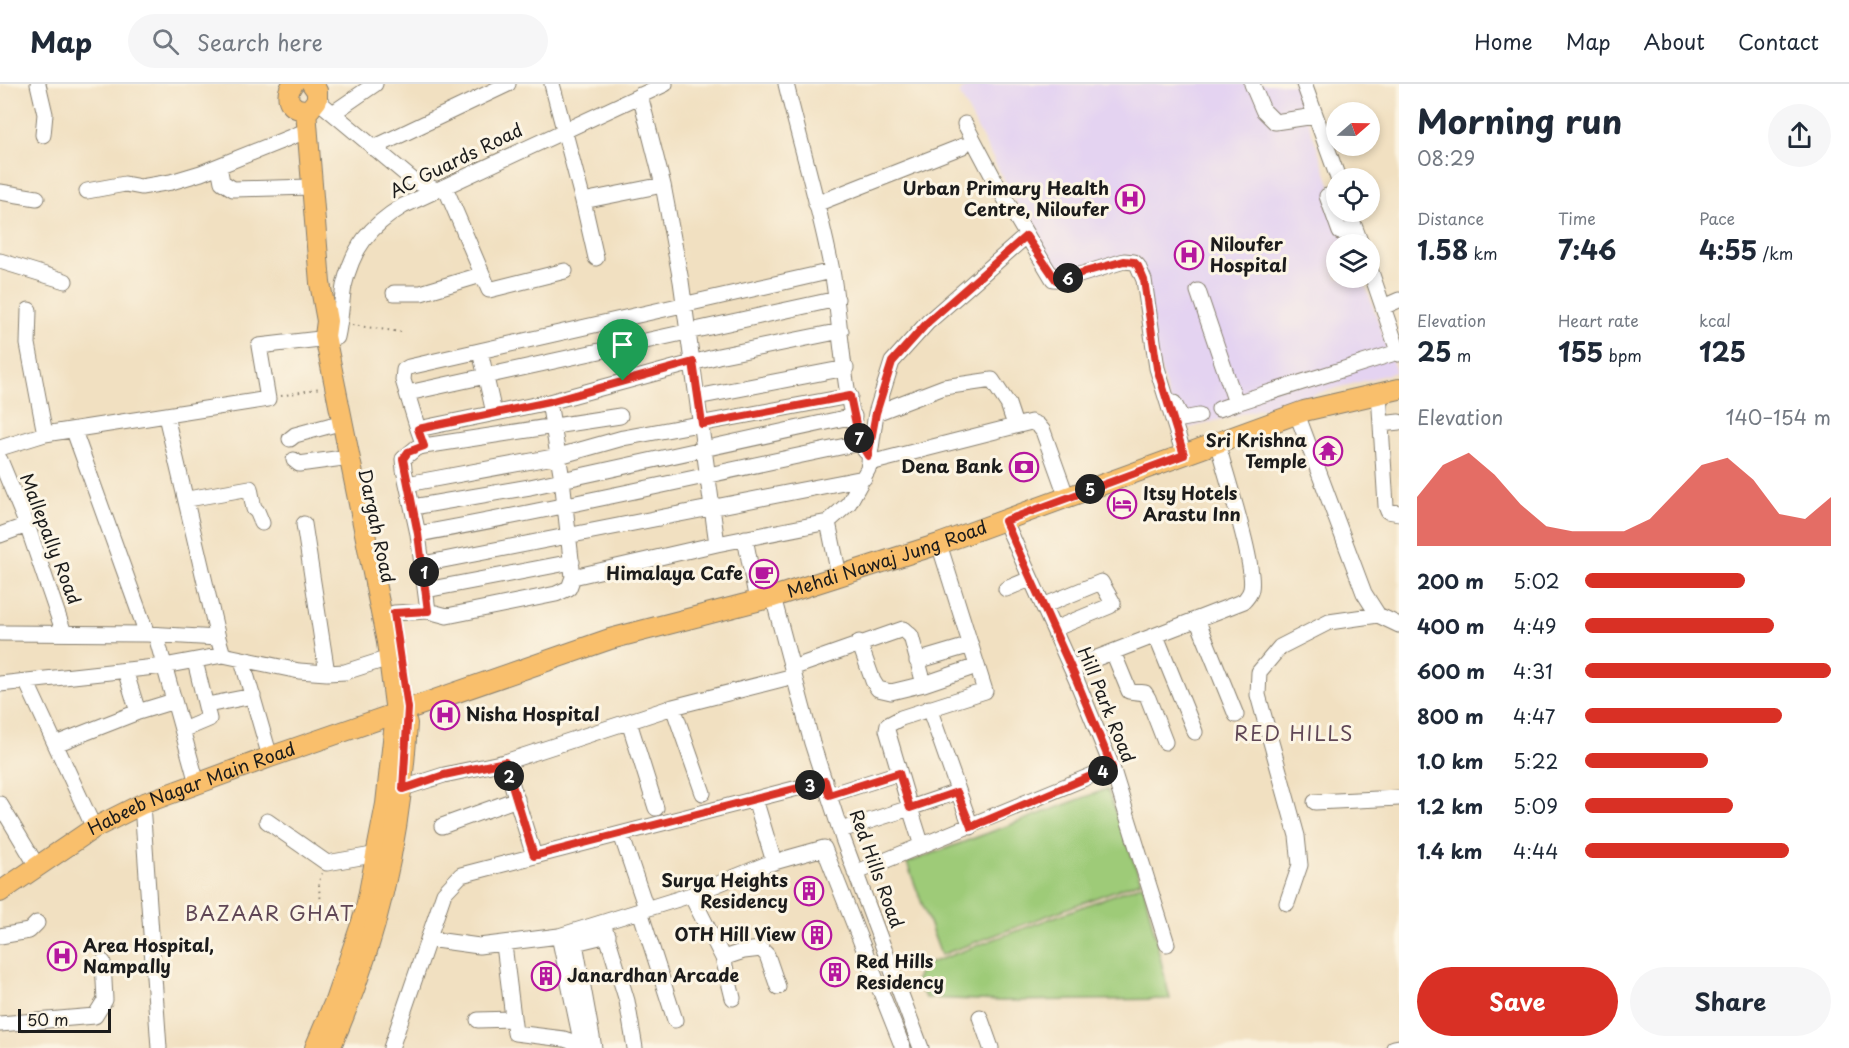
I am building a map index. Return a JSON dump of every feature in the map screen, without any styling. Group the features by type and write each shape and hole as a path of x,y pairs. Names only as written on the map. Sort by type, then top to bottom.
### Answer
{"main road":[{"path":"291,84 288,94 290,103 297,109 317,102"},
{"name":"Dargah Road","path":"317,102 306,131 320,283 394,613 402,710 393,849 372,934 348,1008 330,1048"},
{"name":"Dargah Road","path":"332,330 334,385 389,658 402,710"},
{"name":"Mehdi Nawaj Jung Road","path":"402,710 610,639 765,599 939,544 1184,455 1218,445 1297,414 1399,389"},
{"name":"Habeeb Nagar Main Road","path":"0,892 94,828 142,804 402,710"},
{"name":"Dargah Road","path":"315,1048 335,1001 365,913 395,791"}],"street":[{"path":"38,84 45,114 43,135"},
{"path":"317,102 375,84"},
{"path":"373,148 508,84"},
{"path":"552,84 596,258"},
{"path":"786,84 832,271 850,396 866,454"},
{"path":"1252,84 1263,111 1275,122 1315,116"},
{"path":"1304,84 1334,168"},
{"name":"AC Guards Road","path":"332,330 358,245 380,220 403,206 663,85"},
{"path":"640,95 663,185 684,307 717,544"},
{"path":"317,102 414,181 441,189 489,290 565,271"},
{"path":"965,124 1026,236 1053,279 1067,279 1124,261 1134,262 1142,272 1157,368 1184,455"},
{"path":"87,191 125,184 141,187 171,182 219,166 306,131"},
{"path":"816,204 963,146"},
{"path":"219,166 222,182 233,189 311,187"},
{"path":"583,201 663,185"},
{"path":"1,197 37,198"},
{"path":"1336,222 1340,232 1355,229"},
{"path":"1353,222 1357,234"},
{"path":"426,590 573,569 828,522 849,503 864,478 866,454 892,362 928,322 1026,236"},
{"path":"0,261 64,281"},
{"path":"424,446 403,380 404,370 448,357 684,307 832,271"},
{"path":"394,293 421,293 481,275"},
{"path":"1219,409 1399,353 1376,288"},
{"path":"1198,291 1236,403"},
{"path":"408,393 837,299"},
{"path":"1383,307 1399,300"},
{"path":"1151,305 1175,409 1180,418 1193,418 1184,455"},
{"path":"29,310 28,344 45,434"},
{"path":"0,448 45,434 268,399 259,346 332,330"},
{"path":"418,429 549,402 693,362 841,331"},
{"path":"480,351 494,413"},
{"path":"697,397 846,368"},
{"path":"876,413 944,387 992,380 1008,404 1015,425"},
{"path":"1379,393 1386,506 1388,511 1399,513"},
{"path":"407,484 558,456 623,438 850,396"},
{"path":"394,613 428,611 447,616 556,594 569,588 573,569 562,479 549,402"},
{"path":"1297,414 1364,593 1378,615 1398,628"},
{"path":"166,416 188,499 223,655"},
{"path":"428,611 423,564 403,459 408,452 424,446 554,428 620,416"},
{"path":"412,507 705,450 854,416"},
{"path":"290,439 296,435 343,422"},
{"path":"418,534 565,507 708,474 866,454 1031,422 1038,425 1067,498"},
{"path":"1381,424 1399,422"},
{"path":"74,431 164,666 197,783"},
{"path":"1071,668 1244,601 1252,588 1248,558 1218,445"},
{"path":"294,460 299,464 350,457"},
{"name":"Mallepally Road","path":"1,468 27,525 64,633"},
{"path":"423,564 864,478"},
{"path":"188,499 250,488 254,509 258,511 262,523"},
{"name":"Hill Park Road","path":"1005,521 1030,579 1047,604 1112,767 1167,944"},
{"path":"828,522 839,576"},
{"path":"304,524 327,673"},
{"path":"0,535 27,525"},
{"name":"Red Hills Road","path":"745,538 793,672 855,873 921,1048"},
{"path":"922,846 899,773 887,730 888,725 929,708 985,691 939,544"},
{"path":"1006,589 1030,579"},
{"path":"1047,604 1101,582 1105,585 1113,603 1057,628"},
{"path":"1287,903 1300,865 1297,836 1258,695 1259,672 1280,647 1305,632 1329,622 1378,615"},
{"path":"1197,620 1236,715"},
{"path":"395,791 444,775 505,762 673,707 793,672 860,642 903,629 911,636 924,684"},
{"path":"0,633 218,638"},
{"path":"1156,636 1195,732"},
{"path":"860,642 873,681 878,689 891,692 924,684 977,666"},
{"path":"917,661 971,645"},
{"path":"1113,652 1129,691 1145,693 1148,698 1165,742"},
{"path":"0,684 164,666 223,655 298,671 327,673 345,672 389,658"},
{"path":"242,660 270,757"},
{"path":"183,730 209,719 195,661"},
{"path":"125,670 138,711"},
{"path":"27,682 94,828"},
{"path":"207,705 253,696"},
{"path":"56,744 138,711 174,701"},
{"path":"673,707 703,794"},
{"path":"929,708 971,827"},
{"path":"629,722 656,808"},
{"path":"505,762 534,856"},
{"path":"855,873 1112,767"},
{"path":"391,1048 444,893 461,875 755,799 827,788 899,773"},
{"path":"841,830 957,792"},
{"path":"1315,802 1399,798"},
{"path":"442,826 517,799"},
{"path":"755,799 774,862"},
{"path":"0,804 37,866"},
{"path":"142,804 159,1048"},
{"path":"267,821 327,863 378,854"},
{"path":"621,834 675,1020"},
{"path":"594,1048 575,943 643,910 691,895 774,862 824,848 903,1048"},
{"path":"691,895 723,958 733,998"},
{"path":"0,936 29,931 37,923"},
{"path":"428,939 479,946 504,945 606,929"},
{"path":"606,929 627,1000 635,1048"},
{"path":"504,945 515,1033 564,1039 582,1045 559,936"},
{"path":"723,958 744,951 761,949 767,955 778,987"},
{"path":"0,1024 95,1016 105,1000 103,962"},
{"path":"980,1017 990,1048"},
{"path":"478,1020 512,1019"},
{"path":"1394,1048 1399,1047"}],"path":[{"path":"332,330 401,332"},
{"path":"268,399 334,385"},
{"path":"327,863 319,879 321,898 327,917 333,920 345,916"}],"shaded area":[{"name":"Niloufer Hospital","path":"970,84 1295,84 1326,173 1326,222 1343,222 1348,234 1326,234 1326,288 1367,288 1396,372 1178,431 1131,265 1057,282 959,93"}],"green space":[{"path":"1107,789 1141,881 941,955 907,863"},
{"path":"1143,884 1170,999 1002,1001 926,998 915,982 922,966"}],"place":[{"name":"Urban Primary Health Centre, Niloufer","path":"1130,199"},
{"name":"Niloufer Hospital","path":"1189,255"},
{"name":"Sri Krishna Temple","path":"1328,451"},
{"name":"Dena Bank","path":"1024,467"},
{"name":"Itsy Hotels Arastu Inn","path":"1122,504"},
{"name":"Himalaya Cafe","path":"764,574"},
{"name":"Nisha Hospital","path":"445,715"},
{"name":"Surya Heights Residency","path":"809,891"},
{"name":"OTH Hill View","path":"817,935"},
{"name":"Area Hospital, Nampally","path":"62,956"},
{"name":"Red Hills Residency","path":"835,972"},
{"name":"Janardhan Arcade","path":"546,976"}],"district":[{"name":"RED HILLS","path":"1294,734"},
{"name":"BAZAAR GHAT","path":"270,914"}],"route":[{"path":"1026,236 1045,268 1056,280 1067,279 1124,261 1134,262 1142,272 1157,368 1184,455 1005,521 1076,679 1112,767 971,827 957,792 910,808 899,773 829,795 825,781 534,856 505,762 444,775 403,789 408,708 394,613 428,611 423,564 403,459 408,452 424,446 418,429 549,402 623,381 693,362 702,424 850,396 860,443 868,456 876,413 892,362 928,322 1026,236"}]}
